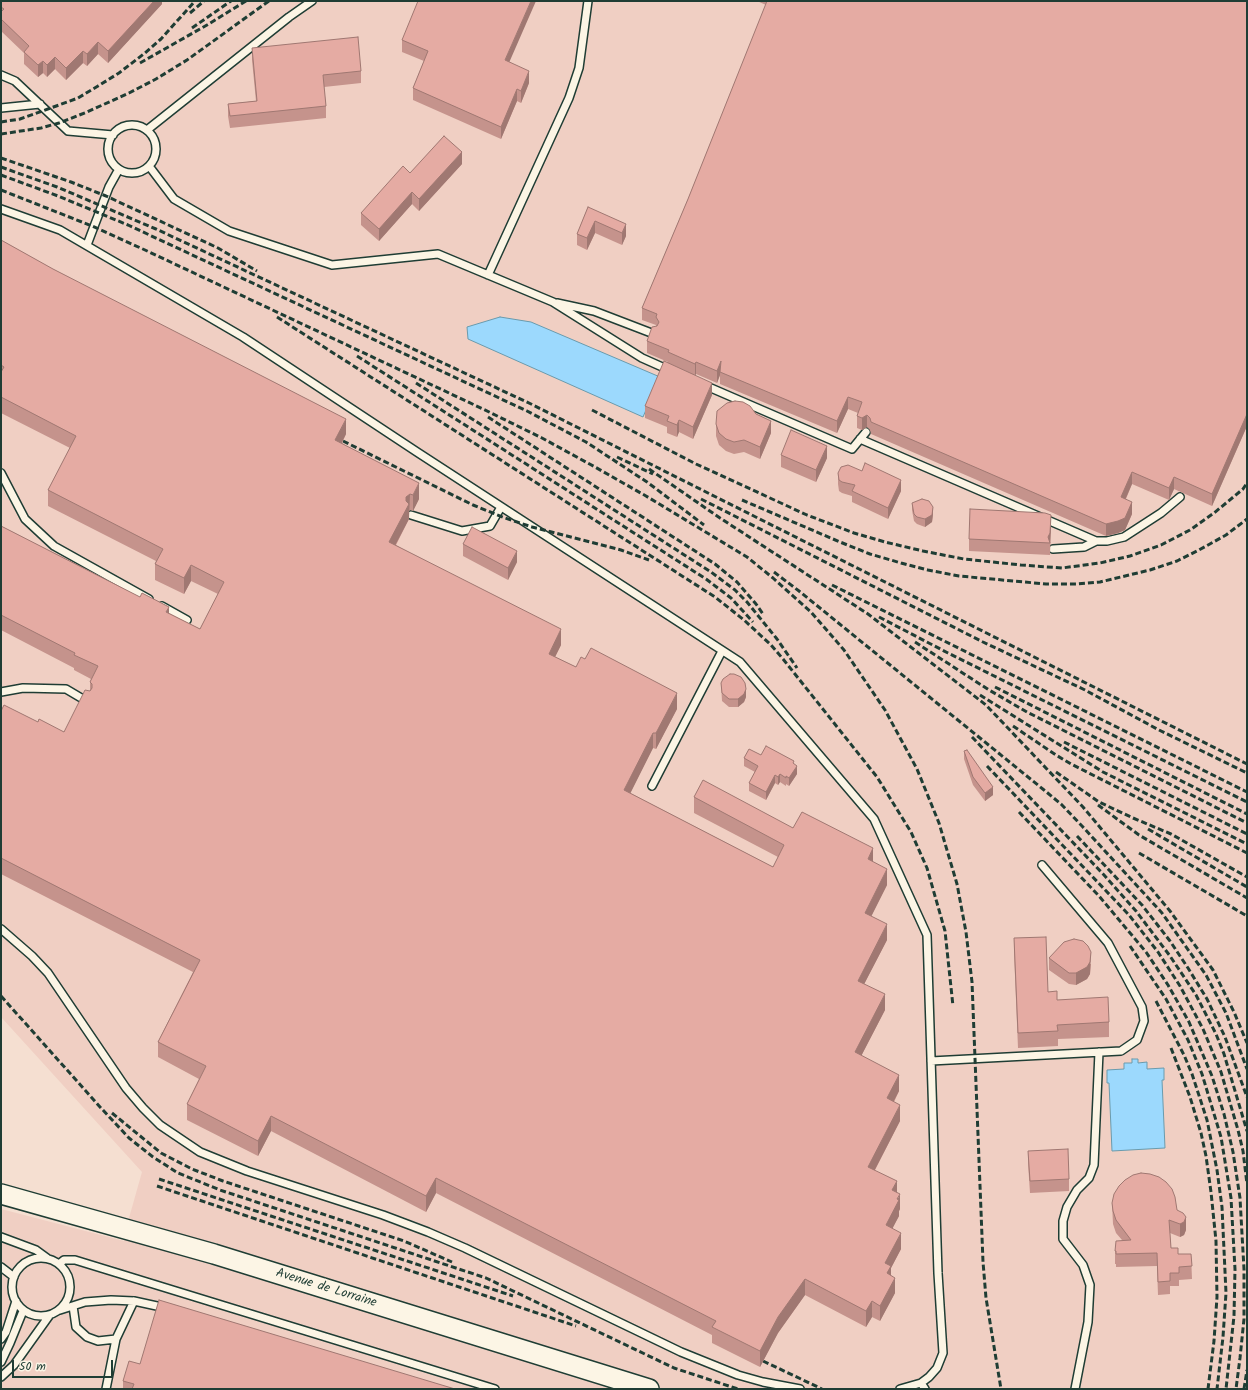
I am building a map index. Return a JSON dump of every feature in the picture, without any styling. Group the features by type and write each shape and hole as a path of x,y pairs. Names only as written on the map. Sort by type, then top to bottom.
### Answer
{"main road":[{"name":"Avenue de Lorraine","path":"1,1194 214,1254 649,1389"}],"lane":[{"path":"147,130 289,17 312,1"},
{"path":"488,275 569,98 579,68 588,1"},
{"path":"1,75 15,81 68,131 113,135"},
{"path":"1,108 40,104"},
{"path":"132,125 147,130 155,143 156,151 154,159 149,166 142,171 134,173 119,169 113,164 109,157 109,142 118,130 125,126 132,125"},
{"path":"149,166 174,199 229,231 332,265 438,254 552,302 642,358 678,374"},
{"path":"87,245 109,187 119,169"},
{"path":"1,209 60,230 243,337 740,662 874,818 927,935 942,1353 937,1368 923,1386 900,1389"},
{"path":"1,214 15,214"},
{"path":"552,302 594,311 654,334"},
{"path":"700,383 852,449 866,432"},
{"path":"860,439 1096,541 1107,541 1124,537 1161,513 1180,497"},
{"path":"1,473 26,520 54,546 187,620"},
{"path":"411,515 462,531 490,526 501,507"},
{"path":"1053,549 1084,547 1096,541"},
{"path":"652,786 722,651"},
{"path":"1,692 23,688 66,689 88,702"},
{"path":"931,1061 1121,1051 1137,1040 1144,1021 1142,1007 1108,943 1042,865"},
{"path":"1,929 32,956 48,973 126,1088 143,1108 160,1126 200,1152 247,1171 376,1213 428,1232 465,1248 681,1352 738,1375 763,1382 800,1389"},
{"path":"1076,1389 1088,1322 1090,1286 1083,1265 1064,1239 1063,1221 1067,1207 1077,1190 1089,1178 1094,1165 1099,1052"},
{"path":"1,1237 36,1250 59,1264 65,1270 70,1278 71,1287 68,1300 60,1310"},
{"path":"49,1259 40,1258 28,1262 18,1270 14,1277 12,1286 13,1295 23,1311 31,1315 40,1317 49,1316 60,1310 85,1302 111,1300 134,1301 177,1312"},
{"path":"59,1264 64,1260 75,1260 495,1389"},
{"path":"1,1267 14,1277"},
{"path":"1,1339 6,1332 16,1301"},
{"path":"106,1389 116,1339 134,1301"},
{"path":"73,1306 76,1327 87,1337 98,1341 116,1339"},
{"path":"1,1362 23,1311"},
{"path":"1,1377 14,1365 49,1316"}],"shaded area":[{"path":"1,1 1247,1 1247,1389 1,1389 1,1209 124,1241 142,1172 1,1017"}],"water":[{"path":"500,317 531,322 660,377 643,417 468,339 467,327"},
{"path":"1132,1059 1138,1059 1138,1063 1147,1062 1147,1069 1164,1068 1164,1080 1162,1080 1165,1148 1112,1151 1107,1070 1124,1069 1124,1063 1132,1063"}],"building":[{"path":"1,1 154,1 108,51 98,42 87,54 83,51 66,68 55,57 47,65 43,61 38,65 24,52 29,46 1,19 1,12 4,9 1,7"},
{"path":"418,1 531,1 505,60 529,71 521,91 517,89 501,127 413,88 428,51 402,40"},
{"path":"767,1 1247,1 1247,414 1212,494 1174,477 1169,488 1132,472 1121,497 1132,502 1125,518 1106,524 871,422 867,415 862,418 857,416 862,402 848,397 837,421 720,372 721,361 717,371 696,362 695,364 668,352 669,350 647,341 652,327 657,326 659,322 656,317 657,314 642,308 688,199"},
{"path":"358,37 361,71 323,75 326,106 230,116 228,104 257,101 252,48"},
{"path":"444,136 462,152 419,199 412,192 379,229 361,213 403,166 410,173"},
{"path":"588,207 626,224 622,233 595,221 587,238 577,234"},
{"path":"1,240 53,269 346,419 335,440 419,483 413,495 410,494 406,497 406,501 409,504 389,542 561,629 549,654 576,667 581,657 585,659 591,648 677,693 656,733 653,733 624,790 773,867 784,845 694,797 703,780 793,828 802,812 873,848 868,859 887,869 865,913 887,924 858,981 885,994 855,1052 899,1075 887,1098 900,1105 868,1167 897,1181 892,1190 900,1194 897,1199 899,1200 886,1225 901,1233 885,1263 891,1266 887,1273 895,1278 880,1306 872,1301 866,1311 805,1279 778,1317 760,1351 712,1327 716,1321 436,1178 426,1196 271,1116 258,1141 187,1104 206,1066 158,1042 200,960 1,858 1,711 4,705 38,722 39,719 64,732 85,690 90,691 92,688 92,684 90,682 98,666 74,655 75,653 1,615 1,526 140,597 142,593 169,607 166,612 200,629 224,582 191,565 184,578 155,564 163,549 48,490 76,436 1,397 1,372 4,367 1,365"},
{"path":"664,361 712,383 693,427 679,420 677,425 667,421 669,416 645,406"},
{"path":"735,401 743,402 750,406 756,414 771,421 760,447 744,440 734,442 726,439 719,433 716,424 717,411 727,403"},
{"path":"791,430 827,446 816,470 781,455"},
{"path":"865,463 901,480 888,508 852,491 855,485 839,480 838,473 841,467 848,465 862,471"},
{"path":"922,499 929,501 933,507 932,515 925,519 917,517 914,514 912,503"},
{"path":"970,509 1045,513 1051,515 1050,533 1048,537 1050,543 969,539"},
{"path":"472,527 517,551 508,568 463,544"},
{"path":"730,674 741,677 745,683 746,689 744,694 738,699 729,699 722,693 721,683 723,679"},
{"path":"766,746 794,761 793,763 797,766 789,778 786,776 786,778 780,774 778,777 775,775 766,792 749,783 758,766 744,758 749,749 761,755"},
{"path":"967,750 993,787 985,793 973,777 964,751"},
{"path":"1046,937 1048,992 1057,991 1057,1000 1108,997 1109,1022 1057,1025 1058,1031 1018,1033 1014,938"},
{"path":"1074,939 1083,941 1088,946 1091,952 1090,962 1087,967 1076,973 1069,973 1049,958 1064,942"},
{"path":"1068,1149 1069,1179 1030,1181 1028,1151"},
{"path":"1141,1173 1159,1177 1166,1182 1172,1189 1177,1210 1183,1213 1186,1217 1184,1222 1180,1224 1169,1220 1171,1248 1178,1248 1178,1254 1191,1254 1192,1266 1179,1267 1179,1273 1170,1273 1170,1281 1158,1282 1157,1253 1116,1254 1115,1251 1116,1241 1131,1240 1116,1220 1112,1203 1114,1194 1125,1180 1133,1175"},
{"path":"159,1300 455,1389 132,1389 134,1384 123,1381 129,1361 140,1364"}],"railway":[{"path":"1,122 20,119 78,98 119,73 161,39 195,1"},
{"path":"190,13 204,1"},
{"path":"192,28 231,1"},
{"path":"140,63 246,1"},
{"path":"1,134 41,128 59,123 129,93 187,60 269,1"},
{"path":"1,158 71,182 106,196 218,248 257,271"},
{"path":"1,167 57,187 156,229 531,404 1247,764"},
{"path":"1,175 58,196 128,225 527,411 586,442 647,482 704,525"},
{"path":"1,190 92,226 145,250 542,438 646,496 747,557 811,612 844,650 885,710 917,769 939,823 957,884 966,932 972,982 983,1262 986,1298 1001,1389"},
{"path":"277,317 715,597 744,620 771,645 877,777 911,832 927,868 945,931 953,1006"},
{"path":"357,356 706,579 731,598 753,622"},
{"path":"416,383 711,572 735,590 747,602 777,639 797,668"},
{"path":"592,410 696,464 807,515 854,533 885,542 964,559 1062,568 1100,563 1130,556 1161,545 1190,530 1214,513 1243,489 1247,483"},
{"path":"488,417 715,564 737,582 763,614"},
{"path":"343,441 473,505 505,518 532,527 621,550 649,560"},
{"path":"617,457 653,474"},
{"path":"649,469 720,518 868,614 986,705 1083,807 1170,911 1213,970 1234,1012 1247,1043"},
{"path":"701,499 983,642 1085,690 1159,730 1247,773"},
{"path":"742,500 870,554 901,563 959,576 1046,584 1100,582 1150,570 1177,561 1199,550 1226,535 1247,519"},
{"path":"774,572 1061,804 1082,826 1162,913 1206,975 1226,1013 1247,1069"},
{"path":"832,585 1247,792"},
{"path":"879,617 1247,802"},
{"path":"915,642 989,690 1027,712 1247,823"},
{"path":"995,687 1247,814"},
{"path":"980,695 1103,772 1247,844"},
{"path":"1013,726 1071,764 1247,853"},
{"path":"972,737 1104,875 1136,911 1170,956 1196,995 1216,1034 1224,1054 1247,1131"},
{"path":"1064,742 1247,834"},
{"path":"987,766 1129,915 1158,952 1180,986 1203,1029 1221,1072 1243,1151 1247,1184"},
{"path":"1056,772 1099,802 1171,834 1247,877"},
{"path":"1098,805 1139,835 1247,898"},
{"path":"1019,812 1099,896 1146,952 1168,985 1189,1022 1212,1076 1224,1114 1233,1152 1240,1198 1244,1269 1244,1319 1236,1389"},
{"path":"1148,829 1247,887"},
{"path":"1077,836 1142,905 1170,941 1188,968 1207,999 1225,1037 1247,1097"},
{"path":"1139,853 1247,916"},
{"path":"1130,946 1166,999 1188,1040 1202,1074 1221,1137 1231,1198 1235,1269 1234,1316 1226,1389"},
{"path":"1,996 129,1138 153,1157 178,1173 220,1190 486,1278 674,1368 738,1389"},
{"path":"1156,1001 1184,1055 1192,1074 1207,1120 1217,1170 1222,1207 1226,1293 1217,1389"},
{"path":"1171,1048 1190,1097 1201,1133 1211,1192 1216,1241 1217,1297 1214,1341 1208,1389"},
{"path":"112,1113 161,1153 192,1169 223,1181 404,1241 452,1262"},
{"path":"159,1179 513,1296"},
{"path":"157,1186 576,1326"},
{"path":"763,1361 822,1389"},
{"path":"1244,1389 1247,1370"}]}
